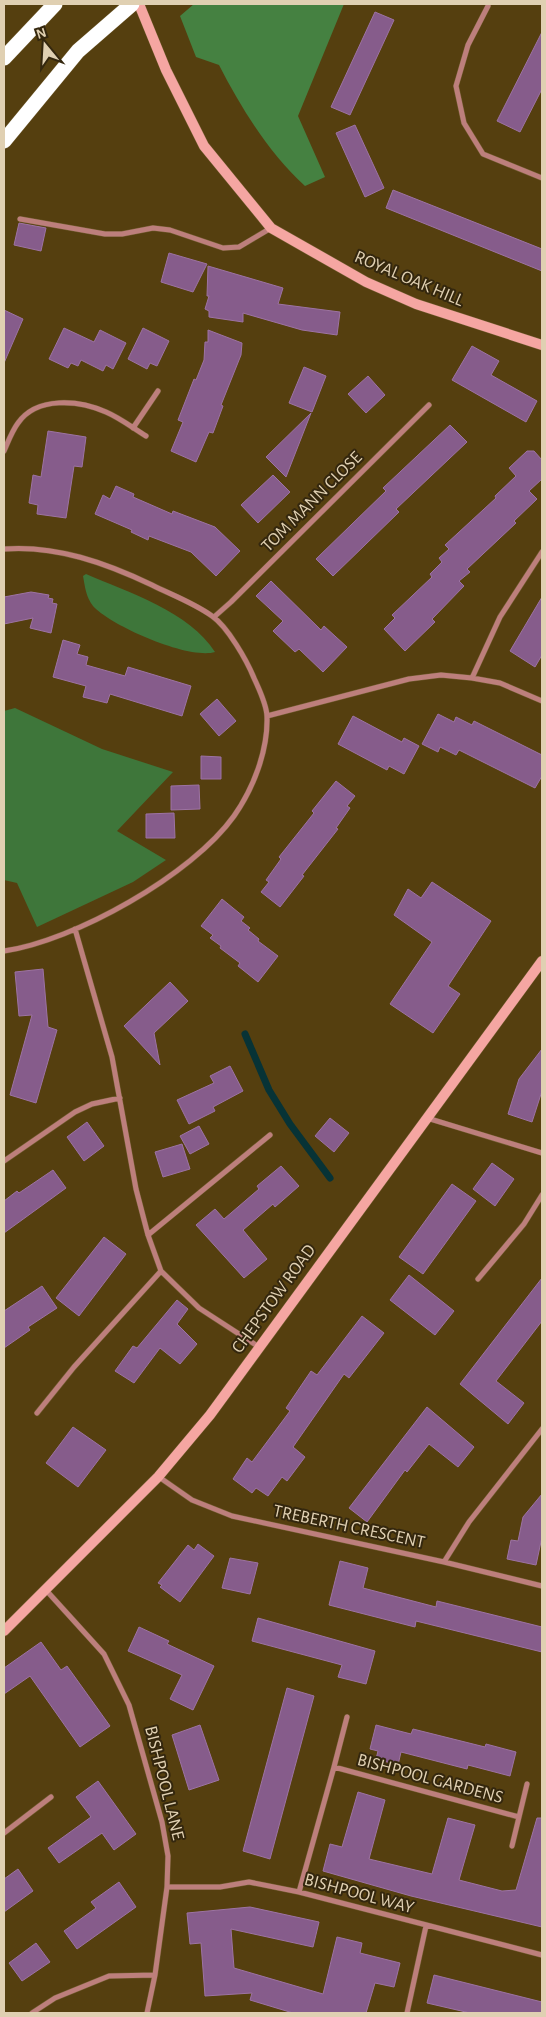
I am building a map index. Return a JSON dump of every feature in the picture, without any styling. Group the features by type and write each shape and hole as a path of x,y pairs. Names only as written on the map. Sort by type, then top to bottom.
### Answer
{"highway":[{"path":"4,58 55,4"},
{"path":"4,141 78,51 132,4"}],"main road":[{"name":"ROYAL OAK HILL","path":"139,4 166,70 204,146 271,228 366,282 416,304 542,345"},
{"name":"CHEPSTOW ROAD","path":"4,1631 158,1477 210,1415 542,961"}],"street":[{"path":"488,6 468,45 456,86 464,123 483,154 542,178"},
{"path":"20,219 105,234 122,234 153,228 170,230 223,248 239,247 271,228"},
{"path":"133,428 158,391"},
{"path":"4,451 18,423 33,409 53,404 81,403 107,412 146,436"},
{"name":"TOM MANN CLOSE","path":"214,617 428,405"},
{"path":"4,548 42,549 88,559 137,578 214,617 246,660 259,688 267,716 261,757 251,788 233,818 208,844 163,880 109,913 76,929 20,949 4,951"},
{"path":"472,678 500,617 542,552"},
{"path":"267,716 409,679 441,676 472,678 500,684 542,701"},
{"path":"76,929 112,1057 136,1189 148,1235 161,1271 199,1308 259,1347"},
{"path":"4,1161 75,1112 92,1104 120,1098"},
{"path":"426,1118 542,1153"},
{"path":"148,1235 270,1135"},
{"path":"478,1279 524,1224 542,1195"},
{"path":"37,1413 74,1367 161,1271"},
{"path":"444,1562 469,1522 542,1429"},
{"name":"TREBERTH CRESCENT","path":"158,1477 192,1500 232,1516 444,1562 542,1586"},
{"name":"BISHPOOL LANE","path":"45,1588 104,1654 129,1705 162,1822 168,1856 167,1887 155,1975 147,2013"},
{"name":"BISHPOOL GARDENS","path":"300,1892 347,1717"},
{"name":"BISHPOOL GARDENS","path":"334,1767 519,1817"},
{"name":"BISHPOOL GARDENS","path":"512,1846 527,1784"},
{"path":"4,1833 51,1797"},
{"name":"BISHPOOL WAY","path":"167,1887 220,1887 249,1882 300,1892 542,1955"},
{"path":"407,2013 426,1926"},
{"path":"32,2013 55,1998 109,1976 155,1975"}],"green space":[{"path":"194,4 344,4 298,116 325,177 305,186 268,145 219,65 196,57 180,16"},
{"path":"86,574 139,596 174,614 190,625 215,652 188,651 170,646 151,640 116,623 102,614 91,603 86,592 83,576"},
{"path":"15,708 102,749 173,772 117,831 166,860 133,882 37,927 17,883 4,880 4,711"}],"building":[{"path":"375,12 394,20 350,115 331,107"},
{"path":"542,32 542,89 520,132 497,121"},
{"path":"355,125 384,188 365,197 336,133"},
{"path":"393,190 542,249 542,271 386,208"},
{"path":"19,223 46,228 41,251 14,245"},
{"path":"169,253 207,264 193,292 161,282"},
{"path":"208,266 283,288 278,304 340,312 337,335 302,330 243,313 243,322 209,317 209,311 205,309 209,296 207,296"},
{"path":"4,310 23,319 4,363"},
{"path":"64,328 94,342 100,330 126,343 113,369 106,365 103,371 81,360 78,366 71,363 68,368 49,359"},
{"path":"143,328 169,341 157,366 150,363 147,369 128,359"},
{"path":"208,330 242,343 241,355 221,405 223,406 213,433 209,432 196,462 171,451 183,422 178,420 194,379 196,380 204,360 205,342 208,342"},
{"path":"472,346 499,361 491,375 537,401 526,422 452,380"},
{"path":"304,367 326,376 312,412 289,403"},
{"path":"368,376 385,395 366,413 348,394"},
{"path":"311,413 286,477 266,457"},
{"path":"450,425 467,442 396,509 399,512 333,576 316,559 386,491 383,488"},
{"path":"48,431 86,437 82,467 74,466 66,518 37,514 38,505 29,503 33,475 41,477"},
{"path":"527,451 534,451 542,460 542,479 529,491 537,499 514,521 516,523 467,569 470,572 459,581 464,586 432,619 435,622 405,651 384,629 395,618 392,615 432,577 430,574 442,562 439,558 449,549 445,545 496,498 495,496 516,476 509,468"},
{"path":"273,475 290,492 258,523 241,505"},
{"path":"116,486 134,494 133,497 172,514 173,511 215,527 240,551 216,576 191,552 149,536 148,540 131,532 132,530 95,514 103,495 110,499"},
{"path":"271,581 321,630 324,626 347,647 323,672 299,649 295,652 273,631 283,621 256,596"},
{"path":"31,592 49,595 48,598 53,599 52,603 57,604 51,633 30,628 33,618 4,624 4,597"},
{"path":"542,597 542,655 535,667 510,651"},
{"path":"63,640 80,645 77,654 88,657 86,665 125,676 128,667 191,686 182,716 110,694 107,703 83,697 86,686 53,677"},
{"path":"217,699 236,721 219,736 200,714"},
{"path":"438,714 454,722 456,717 472,725 474,721 542,755 542,776 535,788 459,750 456,755 440,747 438,752 422,744"},
{"path":"353,716 402,742 404,738 419,746 404,774 389,766 387,770 338,744"},
{"path":"201,756 221,757 221,779 201,779"},
{"path":"336,781 355,796 347,806 350,808 336,828 338,829 280,907 261,892 269,882 266,880 281,859 279,857 314,813 312,811"},
{"path":"199,785 200,809 171,810 171,786"},
{"path":"174,813 175,838 146,838 146,814"},
{"path":"432,882 491,921 448,986 460,994 433,1033 390,1004 432,942 394,915 408,889 421,898"},
{"path":"222,899 244,917 241,921 250,928 248,930 259,939 258,941 278,956 258,982 238,966 240,963 220,948 221,946 210,938 213,935 201,926"},
{"path":"43,969 48,1027 57,1030 36,1103 10,1095 32,1015 19,1016 15,972"},
{"path":"170,982 188,1001 154,1033 160,1065 124,1026"},
{"path":"542,1049 542,1091 532,1122 508,1114 519,1079"},
{"path":"230,1066 243,1091 213,1107 215,1111 189,1124 177,1100 214,1083 210,1076"},
{"path":"330,1118 349,1133 334,1152 315,1136"},
{"path":"87,1122 104,1146 84,1161 67,1137"},
{"path":"199,1126 209,1144 190,1154 180,1136"},
{"path":"182,1144 190,1169 163,1177 155,1152"},
{"path":"492,1163 514,1179 495,1206 473,1189"},
{"path":"281,1166 299,1186 275,1207 273,1204 243,1230 267,1259 244,1278 196,1225 215,1209 224,1219 259,1189 257,1186"},
{"path":"53,1170 66,1188 4,1233 4,1201 17,1191 19,1193"},
{"path":"452,1184 476,1201 423,1274 399,1257"},
{"path":"104,1237 126,1254 79,1316 56,1298"},
{"path":"409,1275 454,1311 435,1335 390,1300"},
{"path":"542,1278 542,1321 496,1381 524,1403 508,1424 460,1384"},
{"path":"42,1286 57,1308 28,1327 30,1330 4,1348 4,1311"},
{"path":"177,1300 188,1309 177,1324 197,1344 180,1364 160,1348 134,1383 115,1371 133,1346 137,1348"},
{"path":"362,1316 384,1333 349,1378 344,1374 293,1447 305,1457 287,1481 282,1477 268,1496 256,1488 252,1493 233,1479 247,1458 252,1462 290,1411 286,1408 311,1371 317,1375"},
{"path":"427,1407 474,1447 458,1467 429,1444 407,1472 405,1470 367,1522 349,1508"},
{"path":"73,1427 106,1450 78,1487 46,1463"},
{"path":"542,1494 542,1537 536,1565 507,1559 511,1540 518,1541 523,1517"},
{"path":"198,1544 214,1556 180,1602 160,1587 162,1585 158,1583 188,1545 194,1550"},
{"path":"230,1558 258,1563 250,1594 222,1588"},
{"path":"340,1561 368,1568 363,1588 436,1607 437,1601 542,1627 542,1652 416,1621 415,1627 329,1605"},
{"path":"258,1618 375,1651 366,1684 338,1677 342,1665 252,1641"},
{"path":"139,1627 169,1641 167,1644 214,1666 193,1710 170,1699 182,1675 128,1651"},
{"path":"41,1642 61,1670 67,1666 110,1726 80,1747 30,1676 4,1694 4,1668"},
{"path":"287,1688 314,1696 270,1859 243,1851"},
{"path":"200,1725 219,1780 189,1790 172,1735"},
{"path":"376,1725 411,1734 413,1729 485,1747 486,1744 516,1752 510,1776 468,1765 467,1769 401,1752 398,1765 376,1759 378,1751 370,1749"},
{"path":"98,1781 136,1834 114,1850 102,1833 59,1863 48,1848 91,1817 76,1797"},
{"path":"358,1792 385,1800 369,1859 432,1874 448,1818 475,1825 459,1880 502,1891 516,1890 537,1818 542,1818 542,1927 411,1896 323,1871 330,1844 342,1847"},
{"path":"18,1869 33,1891 4,1912 4,1879"},
{"path":"119,1882 136,1907 77,1949 64,1931 96,1908 91,1902"},
{"path":"250,1907 319,1922 313,1947 231,1929 234,1968 323,1994 337,1937 362,1943 360,1953 400,1963 394,1987 375,1983 366,2013 293,2013 250,2000 252,1993 205,1996 201,1943 190,1944 187,1913"},
{"path":"36,1943 50,1962 22,1981 9,1963"},
{"path":"434,1975 542,2002 542,2013 470,2013 427,2003"}],"waterway":[{"path":"245,1034 269,1090 290,1124 330,1178"}]}
